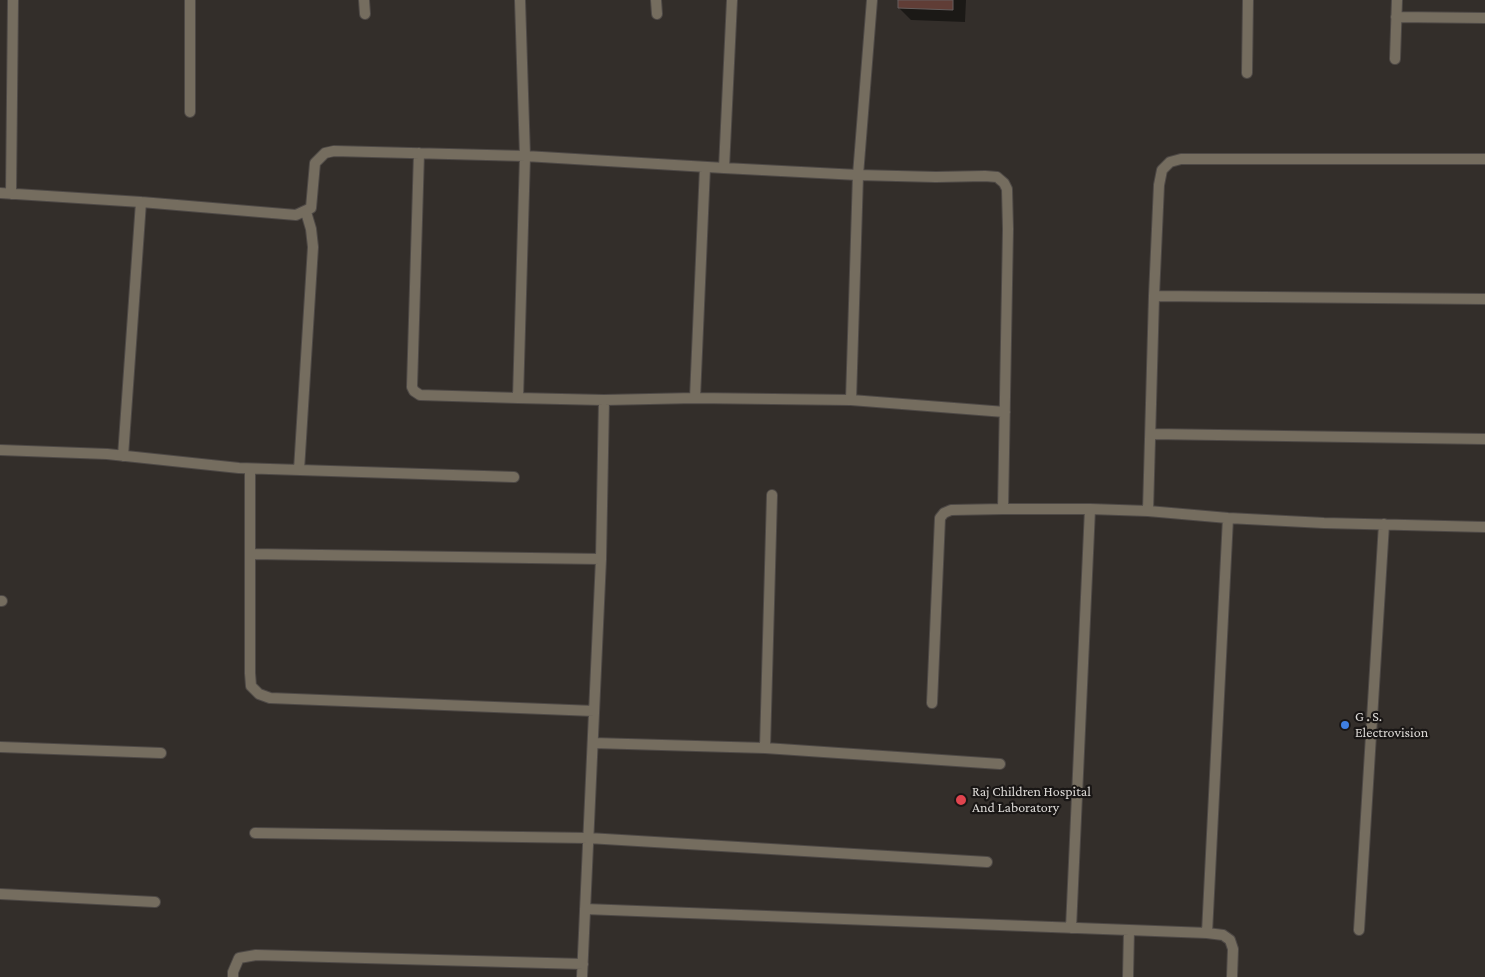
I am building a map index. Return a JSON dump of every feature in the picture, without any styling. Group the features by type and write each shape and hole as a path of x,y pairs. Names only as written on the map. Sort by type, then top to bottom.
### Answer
{"street":[{"path":"11,194 13,0"},
{"path":"190,0 190,112"},
{"path":"364,0 365,14"},
{"path":"518,398 526,156 520,0"},
{"path":"656,0 657,14"},
{"path":"724,168 732,0"},
{"path":"851,400 858,175 872,0"},
{"path":"1247,73 1248,0"},
{"path":"1395,59 1397,0"},
{"path":"1396,17 1485,18"},
{"path":"0,193 296,215 306,212 311,208 316,163 320,156 334,151 526,156 858,175 998,177 1007,189 1008,229 1003,509"},
{"path":"419,153 412,387 420,395 604,400 695,398 851,400 1005,412"},
{"path":"1148,511 1152,434 1154,296 1159,186 1162,170 1170,162 1181,159 1485,159"},
{"path":"695,398 705,167"},
{"path":"123,456 141,202"},
{"path":"299,470 314,247 306,212"},
{"path":"1154,296 1485,300"},
{"path":"582,977 601,559 604,400"},
{"path":"1152,434 1485,440"},
{"path":"0,450 123,456 250,469 514,477"},
{"path":"250,469 250,673 251,686 259,694 270,698 594,711"},
{"path":"765,748 772,495"},
{"path":"1071,928 1090,509"},
{"path":"932,703 940,518 944,513 951,510 1090,509 1148,511 1228,518 1485,527"},
{"path":"1207,933 1228,518"},
{"path":"1359,930 1384,524"},
{"path":"250,554 601,559"},
{"path":"593,743 765,748 1000,764"},
{"path":"0,747 161,753"},
{"path":"255,833 588,838 987,862"},
{"path":"0,894 155,902"},
{"path":"584,909 1207,933 1223,935 1230,940 1233,949 1232,977"},
{"path":"1128,977 1129,930"},
{"path":"233,977 233,972 239,958 256,955 582,964"}],"building":[{"path":"898,0 953,0 953,10 898,8"}],"place":[{"name":"G . S. Electrovision","path":"1345,725"},
{"name":"Raj Children Hospital And Laboratory","path":"961,800"}]}
